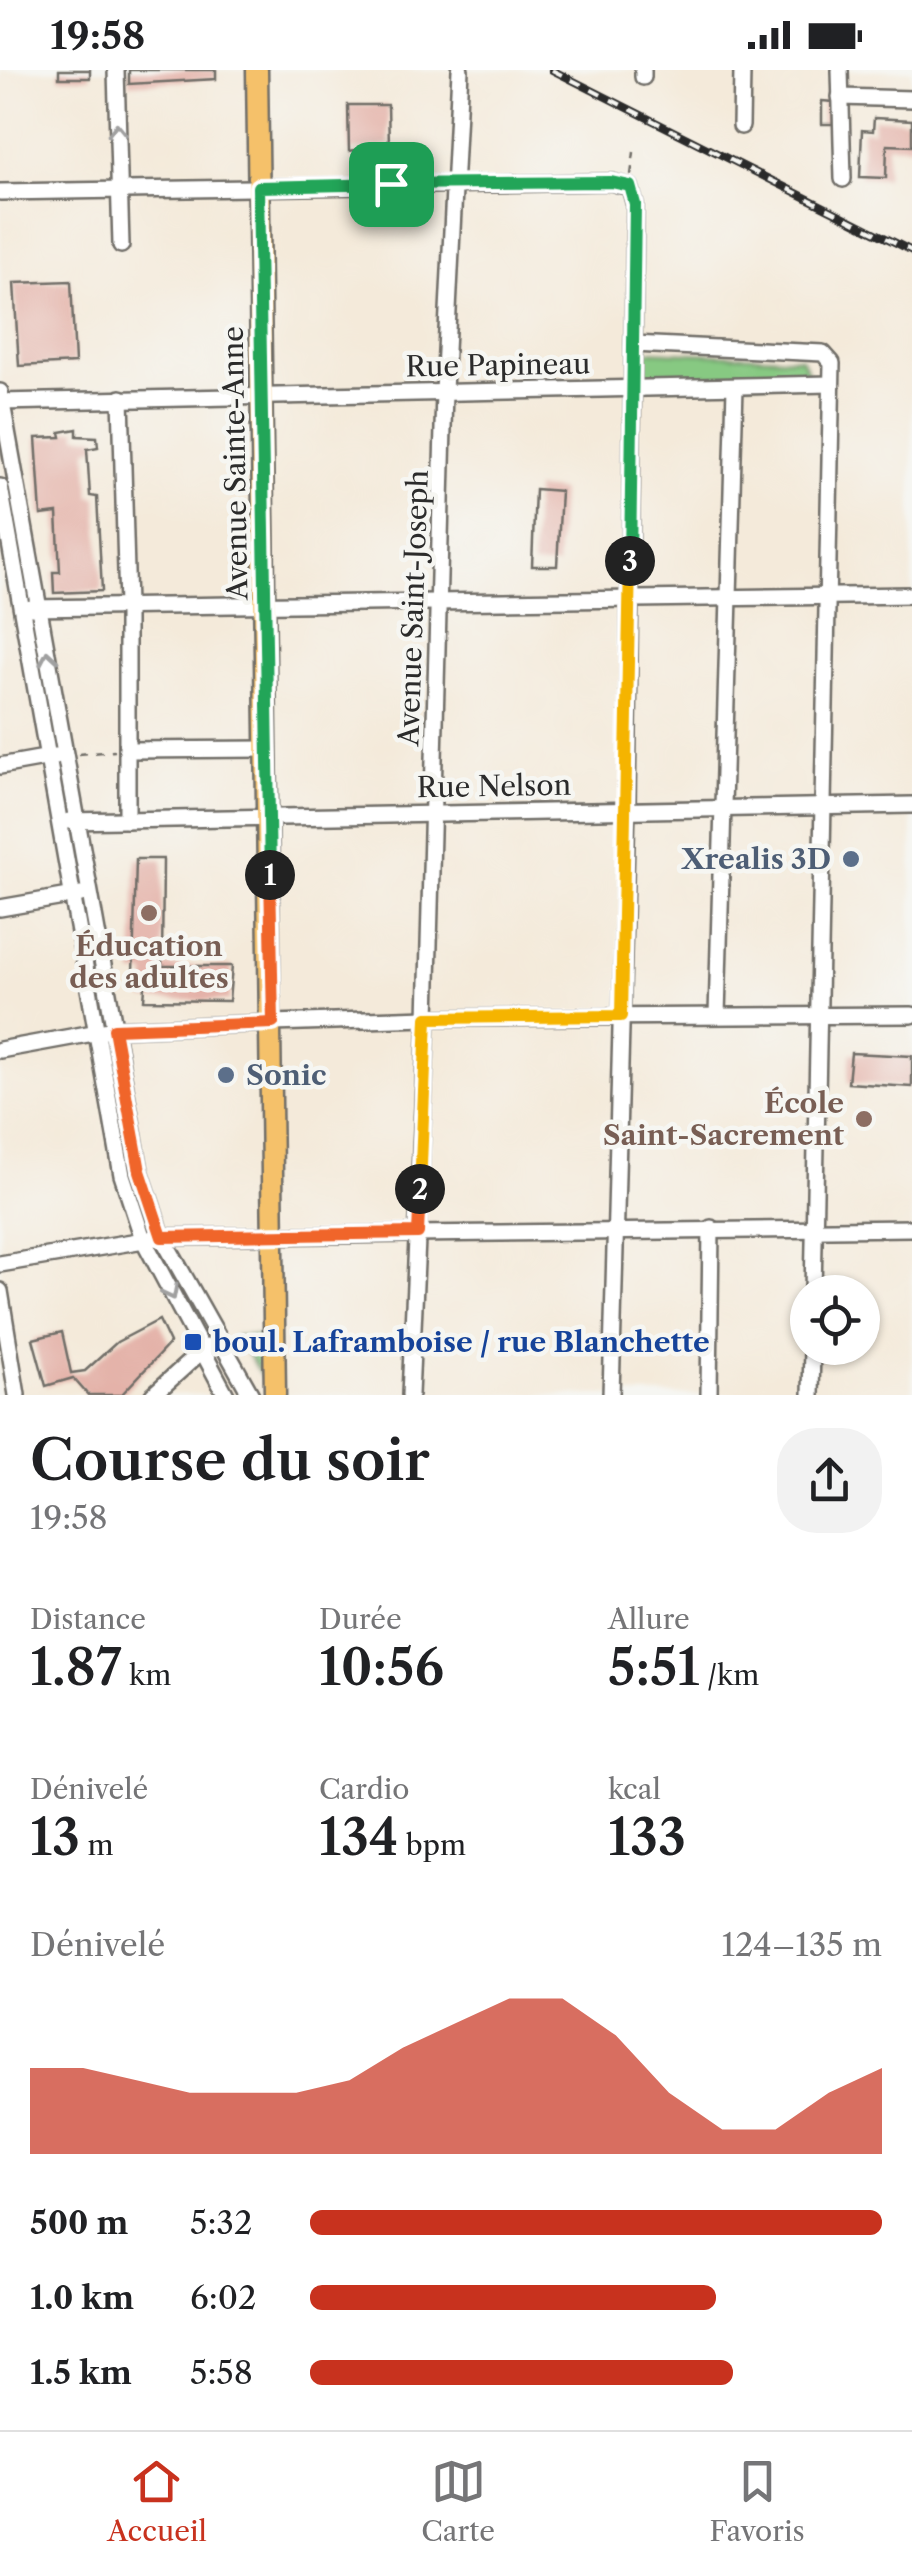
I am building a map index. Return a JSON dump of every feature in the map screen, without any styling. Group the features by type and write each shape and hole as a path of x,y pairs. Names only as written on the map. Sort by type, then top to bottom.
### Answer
{"main road":[{"name":"Avenue Sainte-Anne","path":"256,70 273,1023 275,1395"}],"street":[{"path":"116,70 121,245"},
{"name":"Avenue Saint-Joseph","path":"410,1395 427,1018 444,390 460,70"},
{"path":"740,126 742,70"},
{"path":"840,70 843,178"},
{"path":"840,97 912,98"},
{"path":"0,192 456,183 611,182 630,186 635,204 627,808 611,1395"},
{"path":"633,344 824,353 832,364 813,1275"},
{"name":"Rue Papineau","path":"1,398 831,384"},
{"path":"717,1015 735,387"},
{"path":"1,398 48,757 122,1175 143,1239 226,1395"},
{"path":"121,398 127,606 127,820"},
{"path":"0,487 70,754 77,821 140,1171 162,1237 251,1395"},
{"path":"30,608 912,595"},
{"path":"127,750 267,749"},
{"path":"0,766 70,754"},
{"name":"Rue Nelson","path":"60,822 823,803 912,805"},
{"path":"0,908 90,893"},
{"path":"0,1050 114,1029 273,1023 427,1018 912,1016"},
{"path":"0,1264 162,1237 814,1226 912,1228"},
{"path":"709,1395 712,1228"},
{"path":"0,1291 18,1395"},
{"path":"153,1395 218,1337"},
{"path":"811,1395 812,1365"}],"path":[{"path":"630,186 634,152"},
{"path":"70,754 127,750"}],"green space":[{"path":"643,351 801,358 812,380 644,385"},
{"path":"236,1336 261,1336 261,1375"}],"building":[{"path":"59,70 90,70 90,78 59,78"},
{"path":"129,70 216,70 216,79 129,84"},
{"path":"822,101 833,102 833,124 822,124"},
{"path":"348,105 388,105 389,145 349,151"},
{"path":"874,118 912,120 912,146 887,145 886,178 860,177 862,130 873,131"},
{"path":"71,281 75,363 19,366 14,283"},
{"path":"77,429 77,436 97,437 98,447 87,449 90,496 97,497 102,591 54,593 53,572 60,572 57,513 41,515 36,438 61,437 60,432"},
{"path":"535,489 561,491 557,566 532,566"},
{"name":"Éducation des adultes","path":"136,859 163,859 162,966 232,966 229,1001 144,1000 146,974 133,974"},
{"path":"851,1053 912,1056 912,1087 848,1083"},
{"path":"159,1320 170,1343 121,1395 88,1395 73,1378 46,1386 33,1339 62,1332 71,1373 85,1371 117,1342"}],"railway":[{"path":"552,70 912,251"}],"place":[{"name":"Xrealis 3D","path":"851,859"},
{"name":"Éducation des adultes","path":"149,913"},
{"name":"Sonic","path":"226,1075"},
{"name":"École Saint-Sacrement","path":"864,1119"},
{"name":"boul. Laframboise / rue Blanchette","path":"193,1342"}],"route":[{"path":"611,182 630,186 635,204 621,1016 427,1018 418,1233 162,1237 140,1171 114,1029 273,1023 258,187 391,184 611,182"}]}
